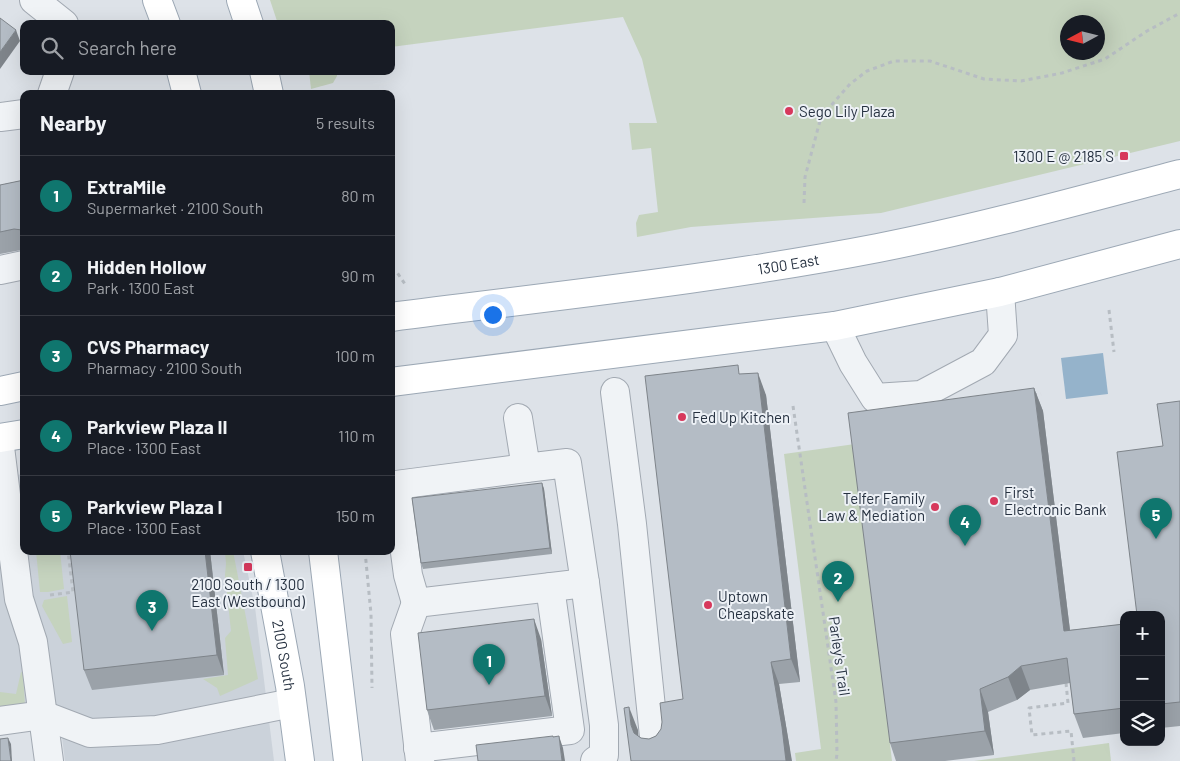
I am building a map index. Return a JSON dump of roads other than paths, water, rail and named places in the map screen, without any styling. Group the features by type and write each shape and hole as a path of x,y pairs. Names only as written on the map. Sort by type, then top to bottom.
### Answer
{"main road":[{"path":"157,0 164,20"},
{"path":"241,0 248,20"},
{"path":"182,75 186,90"},
{"path":"265,75 268,90"},
{"name":"1300 East","path":"395,316 752,269 868,250 984,225 1180,174"},
{"path":"395,381 835,326 1000,292 1180,244"},
{"path":"0,391 20,387"},
{"path":"0,438 20,435"},
{"name":"2100 South","path":"266,555 292,703 300,761"},
{"path":"323,555 348,761"}],"street":[{"path":"34,0 59,20"},
{"path":"53,90 59,75"},
{"path":"0,117 20,114"},
{"path":"0,270 20,266"},
{"path":"835,326 853,363 875,398 921,395 983,362 1003,334 1000,292"},
{"path":"615,392 632,524 655,746"},
{"path":"518,418 526,468"},
{"path":"0,447 19,599 33,642 48,761"},
{"path":"550,587 570,730 419,754 405,634 416,602 408,574 396,485 567,463 604,725 604,755 596,761"},
{"path":"416,602 585,583"},
{"path":"0,720 43,715 90,733 157,730 292,703"}],"water":[{"path":"1103,353 1108,394 1066,399 1061,358"}],"place":[{"name":"Sego Lily Plaza","path":"789,111"},
{"name":"1300 E @ 2185 S","path":"1124,156"},
{"name":"Fed Up Kitchen","path":"682,417"},
{"name":"First Electronic Bank","path":"994,501"},
{"name":"Telfer Family Law & Mediation","path":"935,507"},
{"name":"Parkview Plaza I","path":"1156,539"},
{"name":"Parkview Plaza II","path":"965,546"},
{"name":"2100 South / 1300 East (Westbound)","path":"248,567"},
{"name":"Hidden Hollow","path":"838,602"},
{"name":"Uptown Cheapskate","path":"708,605"},
{"name":"CVS Pharmacy","path":"152,631"},
{"name":"ExtraMile","path":"489,685"}]}
